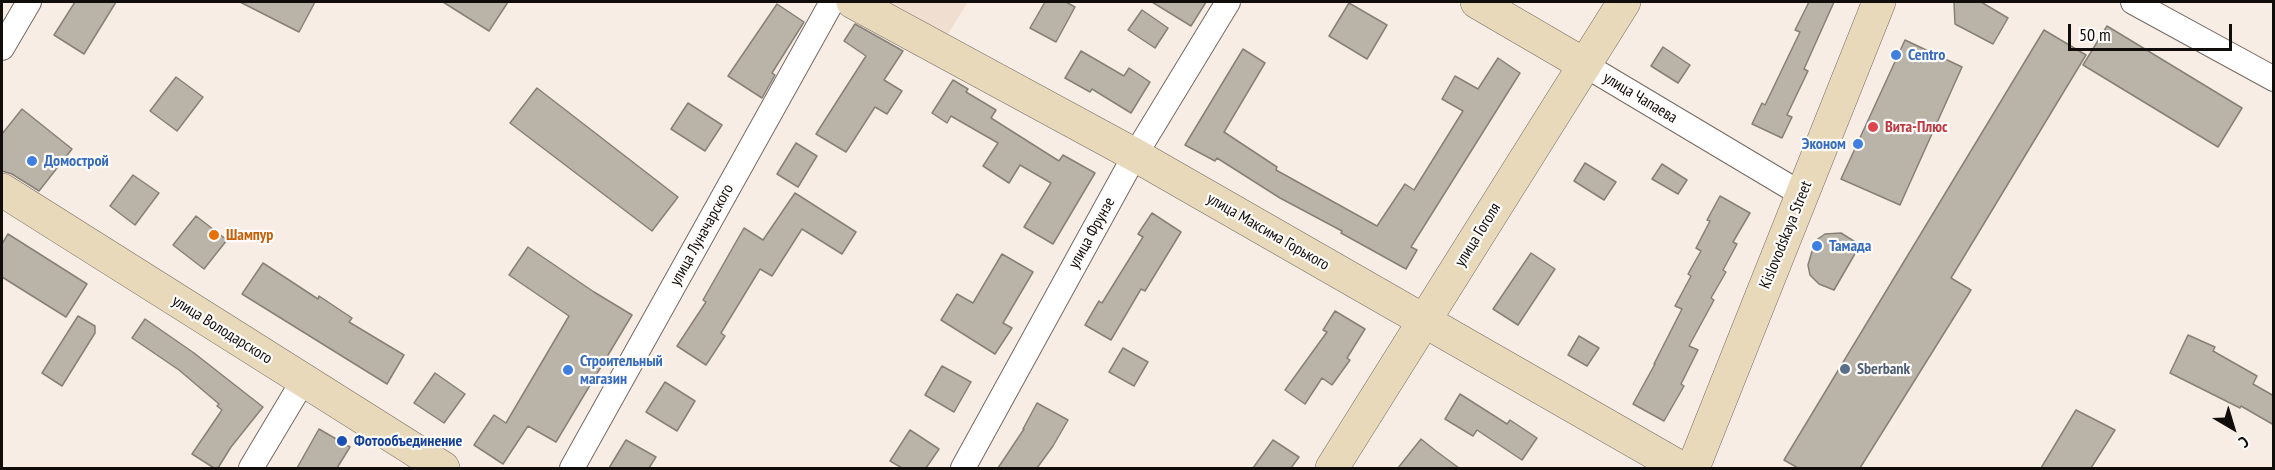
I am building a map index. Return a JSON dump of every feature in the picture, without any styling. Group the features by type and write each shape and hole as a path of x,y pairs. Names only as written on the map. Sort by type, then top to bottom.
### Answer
{"street":[{"path":"2,48 29,2"},
{"name":"улица Луначарского","path":"572,468 832,2"},
{"name":"улица Максима Горького","path":"853,2 1135,155 1681,468"},
{"name":"улица Фрунзе","path":"963,468 1135,155 1228,2"},
{"name":"улица Чапаева","path":"1477,2 1803,195"},
{"name":"улица Гоголя","path":"1332,468 1624,2"},
{"name":"Kislovodskaya Street","path":"1693,468 1879,2"},
{"path":"2133,2 2274,79"},
{"name":"улица Володарского","path":"2,190 443,468"},
{"path":"251,468 303,381"}],"shaded area":[{"path":"883,2 968,2 946,37"}],"building":[{"path":"75,2 116,2 84,54 54,35"},
{"path":"240,2 315,2 299,32"},
{"path":"443,2 508,2 489,31"},
{"path":"1045,2 1066,2 1075,7 1056,42 1030,28"},
{"path":"1152,2 1206,2 1191,26"},
{"path":"1809,2 1834,2 1804,69 1808,71 1787,115 1792,117 1782,138 1752,124 1762,103 1765,105 1800,32 1795,30"},
{"path":"1954,2 1981,2 2008,18 1993,44 1955,24"},
{"path":"1349,3 1387,25 1367,59 1329,36"},
{"path":"777,4 804,22 772,73 775,75 762,98 728,76"},
{"path":"1142,10 1168,28 1155,48 1128,30"},
{"path":"855,24 903,51 884,80 902,91 887,114 875,107 846,152 816,134 866,56 844,41"},
{"path":"2107,26 2242,108 2218,147 2083,65"},
{"path":"2044,30 2086,55 1951,278 1971,290 1860,468 1798,468 1784,460"},
{"path":"1905,40 1962,67 1900,205 1841,179"},
{"path":"1663,47 1690,65 1678,83 1651,66"},
{"path":"1243,49 1265,63 1224,132 1277,167 1276,170 1377,226 1405,184 1414,190 1463,111 1442,99 1455,76 1478,89 1498,58 1520,73 1411,247 1417,250 1406,269 1280,198 1217,158 1215,161 1185,145"},
{"path":"1081,51 1124,76 1129,68 1150,82 1131,113 1092,89 1090,92 1065,78"},
{"path":"176,77 203,97 177,131 150,111"},
{"path":"953,80 968,89 966,92 996,110 991,118 1059,161 1063,155 1095,173 1053,244 1024,227 1051,183 1020,165 1009,183 983,166 998,143 951,116 947,123 932,113"},
{"path":"537,88 678,197 652,231 510,123"},
{"path":"688,103 722,125 705,151 671,129"},
{"name":"Домострой","path":"22,109 72,149 39,191 12,174 2,171 2,134"},
{"path":"796,143 817,156 798,187 777,174"},
{"path":"1585,163 1616,182 1604,200 1574,181"},
{"path":"1662,164 1687,180 1678,194 1652,179"},
{"path":"133,175 159,193 135,225 110,206"},
{"path":"795,193 856,232 842,254 802,229 772,276 760,269 721,333 725,336 706,365 677,346 706,302 703,300 744,228 763,240"},
{"path":"1720,196 1750,213 1733,242 1737,244 1723,270 1726,272 1711,298 1714,300 1689,346 1698,350 1681,384 1684,386 1664,421 1633,404 1682,309 1675,306 1691,276 1688,274 1701,251 1696,248"},
{"path":"1152,213 1181,232 1145,291 1141,289 1111,340 1085,325 1099,301 1102,303 1143,237 1138,234"},
{"path":"196,216 227,240 204,269 173,245"},
{"path":"1841,233 1860,245 1834,290 1819,284 1810,275 1808,265 1815,241 1825,234"},
{"path":"8,234 87,284 66,317 2,277 2,244"},
{"path":"528,247 632,315 556,442 528,426 503,464 474,445 494,415 506,423 569,316 509,275"},
{"path":"1531,253 1555,269 1518,325 1493,309"},
{"path":"1002,254 1033,272 1003,323 1012,328 995,354 941,320 957,294 973,303"},
{"path":"263,263 318,299 319,296 352,318 349,322 404,355 387,384 242,294"},
{"path":"1335,311 1365,329 1347,358 1350,360 1332,385 1322,378 1305,404 1285,390 1327,332 1323,330"},
{"path":"78,316 95,326 95,333 62,386 42,373"},
{"path":"145,319 194,353 263,407 231,447 218,468 214,468 192,454 222,410 217,406 219,404 179,370 132,338"},
{"path":"2188,335 2215,347 2213,351 2257,376 2253,384 2274,396 2274,425 2241,406 2240,408 2170,373"},
{"path":"1579,336 1599,348 1587,366 1568,355"},
{"path":"1123,348 1148,362 1134,386 1109,372"},
{"path":"942,366 971,382 954,412 925,395"},
{"path":"435,373 465,394 444,423 414,403"},
{"path":"665,382 695,401 677,431 646,412"},
{"path":"1460,394 1507,424 1510,420 1537,438 1522,460 1477,430 1473,436 1445,419"},
{"path":"1037,403 1068,420 1053,446 1037,468 998,468 1024,429"},
{"path":"2076,410 2115,430 2091,468 2041,468"},
{"path":"319,429 350,447 337,468 297,468"},
{"path":"910,430 939,449 926,468 902,468 890,461"},
{"path":"1421,439 1436,451 1459,468 1398,468"},
{"path":"626,440 656,457 649,468 609,468"},
{"path":"1273,440 1299,457 1291,468 1253,468"}],"place":[{"name":"Centro","path":"1896,55"},
{"name":"Вита-Плюс","path":"1873,127"},
{"name":"Эконом","path":"1858,144"},
{"name":"Домострой","path":"32,161"},
{"name":"Шампур","path":"214,235"},
{"name":"Тамада","path":"1817,246"},
{"name":"Sberbank","path":"1845,369"},
{"name":"Строительный магазин","path":"568,370"},
{"name":"Фотообъединение","path":"342,441"}]}
